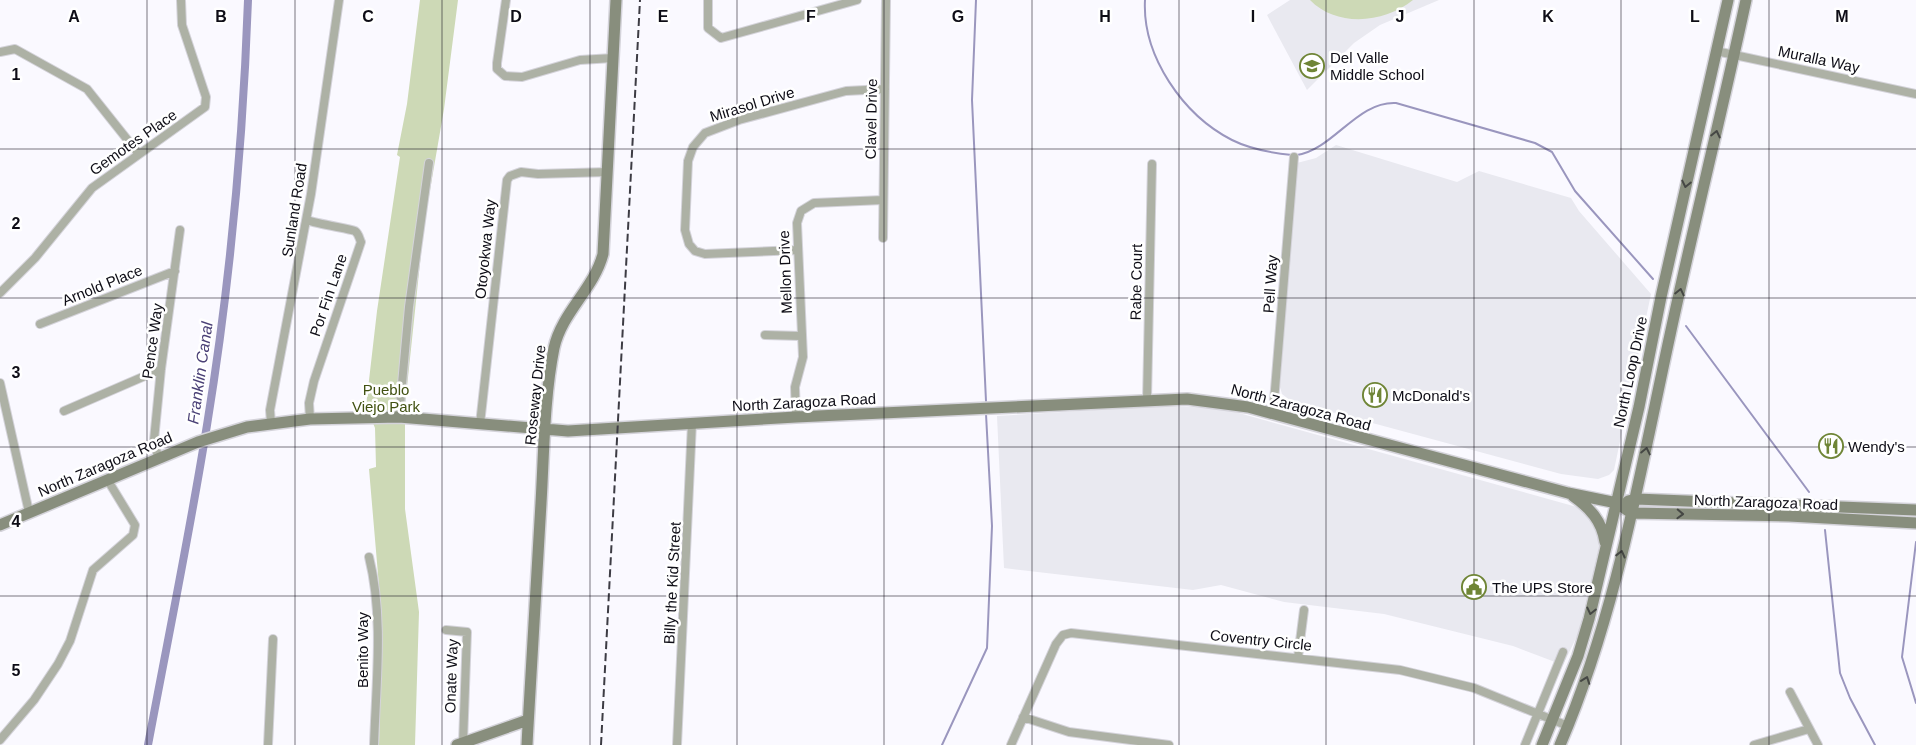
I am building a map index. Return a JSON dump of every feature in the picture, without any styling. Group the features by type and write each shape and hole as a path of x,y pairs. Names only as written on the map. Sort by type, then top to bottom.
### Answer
{"main road":[{"name":"Roseway Drive","path":"527,745 545,430 556,340 569,313 592,280 603,254 616,0"},
{"name":"North Loop Drive","path":"1542,745 1578,656 1617,503 1728,0"},
{"name":"North Loop Drive","path":"1560,745 1603,628 1636,499 1670,334 1746,0"},
{"path":"1655,330 1670,334"},
{"name":"North Zaragoza Road","path":"0,525 158,457 198,442 271,423 310,418 399,417 568,431 796,416 1147,400 1211,400 1274,414 1568,493 1617,503 1636,499 1916,510"},
{"path":"1568,493 1574,496 1597,518 1603,530 1606,546"},
{"name":"North Zaragoza Road","path":"1617,503 1631,513 1789,516 1916,523"},
{"path":"1789,516 1794,511 1802,509 1866,512 1875,509"},
{"path":"460,744 528,720"}],"street":[{"name":"Gemotes Place","path":"0,293 35,258 92,188 138,153 197,115 206,107 206,97 182,25 181,0"},
{"name":"Sunland Road","path":"271,423 270,410 307,220 338,0"},
{"path":"506,0 496,63 498,69 505,76 522,77 580,60 614,58"},
{"path":"708,0 708,28 721,38 858,0"},
{"name":"Clavel Drive","path":"883,238 886,0"},
{"path":"0,52 15,49 87,89 138,153"},
{"name":"Muralla Way","path":"1716,51 1916,94"},
{"name":"Mirasol Drive","path":"797,250 705,254 695,250 690,244 685,230 688,161 693,146 709,130 739,120 846,91 885,89"},
{"name":"Pell Way","path":"1274,414 1294,157"},
{"path":"399,417 409,307 429,163"},
{"name":"Rabe Court","path":"1147,400 1152,164"},
{"name":"Otoyokwa Way","path":"480,424 507,180 510,176 521,172 538,174 608,172"},
{"name":"Mellon Drive","path":"796,416 794,393 802,357 797,250 798,217 805,207 818,202 883,200"},
{"name":"Por Fin Lane","path":"307,220 318,224 352,229 358,234 361,242 314,381 309,403 310,418"},
{"name":"Pence Way","path":"158,457 154,440 161,369 180,230"},
{"name":"Arnold Place","path":"40,324 175,271"},
{"path":"765,335 802,336"},
{"path":"64,411 161,369"},
{"path":"0,383 2,406 29,512"},
{"name":"Billy the Kid Street","path":"677,745 692,423"},
{"path":"0,740 34,700 58,664 70,640 93,570 133,535 135,525 107,479"},
{"name":"Benito Way","path":"369,557 375,581 377,624 374,745"},
{"path":"1298,657 1304,610"},
{"name":"Onate Way","path":"446,630 467,632 460,744"},
{"name":"Coventry Circle","path":"1011,745 1056,644 1063,635 1069,633 1298,657 1417,674 1474,688 1568,726"},
{"path":"268,745 273,639"},
{"path":"1525,745 1564,652"},
{"path":"1790,692 1818,745"},
{"path":"1023,717 1069,732 1169,745"},
{"path":"1754,745 1809,729"}],"shaded area":[{"name":"Del Valle Middle School","path":"1290,0 1439,0 1380,25 1354,43 1307,90 1267,15"},
{"path":"1336,145 1457,182 1479,171 1571,198 1579,211 1651,294 1614,470 1609,475 1598,479 1561,474 1291,401 1282,394 1280,387 1297,163 1316,158"},
{"path":"1162,406 1221,408 1584,509 1597,524 1600,543 1578,634 1563,665 1513,646 1384,614 1284,602 1221,585 1193,590 1004,568 997,416"}],"green space":[{"name":"Pueblo Viejo Park","path":"420,0 458,0 444,109 424,225 405,406 405,509 419,612 415,745 379,745 382,621 369,469 376,467 375,428 366,406 377,311 400,157 397,155 407,104"},
{"path":"1310,0 1413,0 1389,14 1361,19 1334,15 1321,9"}],"waterway":[{"name":"Franklin Canal","path":"148,745 193,505 215,372 229,266 239,160 248,0"},
{"path":"976,0 972,100 986,401"},
{"path":"1145,0 1150,42 1158,62 1169,82 1197,115 1214,129 1246,146 1292,155"},
{"path":"1297,155 1323,144 1369,109 1382,104 1396,103 1535,143 1552,152 1575,191 1653,279"},
{"path":"1686,326 1809,492"},
{"path":"942,745 987,648 992,526 986,414"},
{"path":"1825,530 1840,673 1850,698 1875,745"},
{"path":"1916,542 1902,657 1916,703"}],"railway":[{"path":"601,745 640,0"}],"place":[{"name":"Del Valle Middle School","path":"1312,66"},
{"name":"McDonald's","path":"1375,395"},
{"name":"Wendy's","path":"1831,446"},
{"name":"The UPS Store","path":"1474,587"}]}
